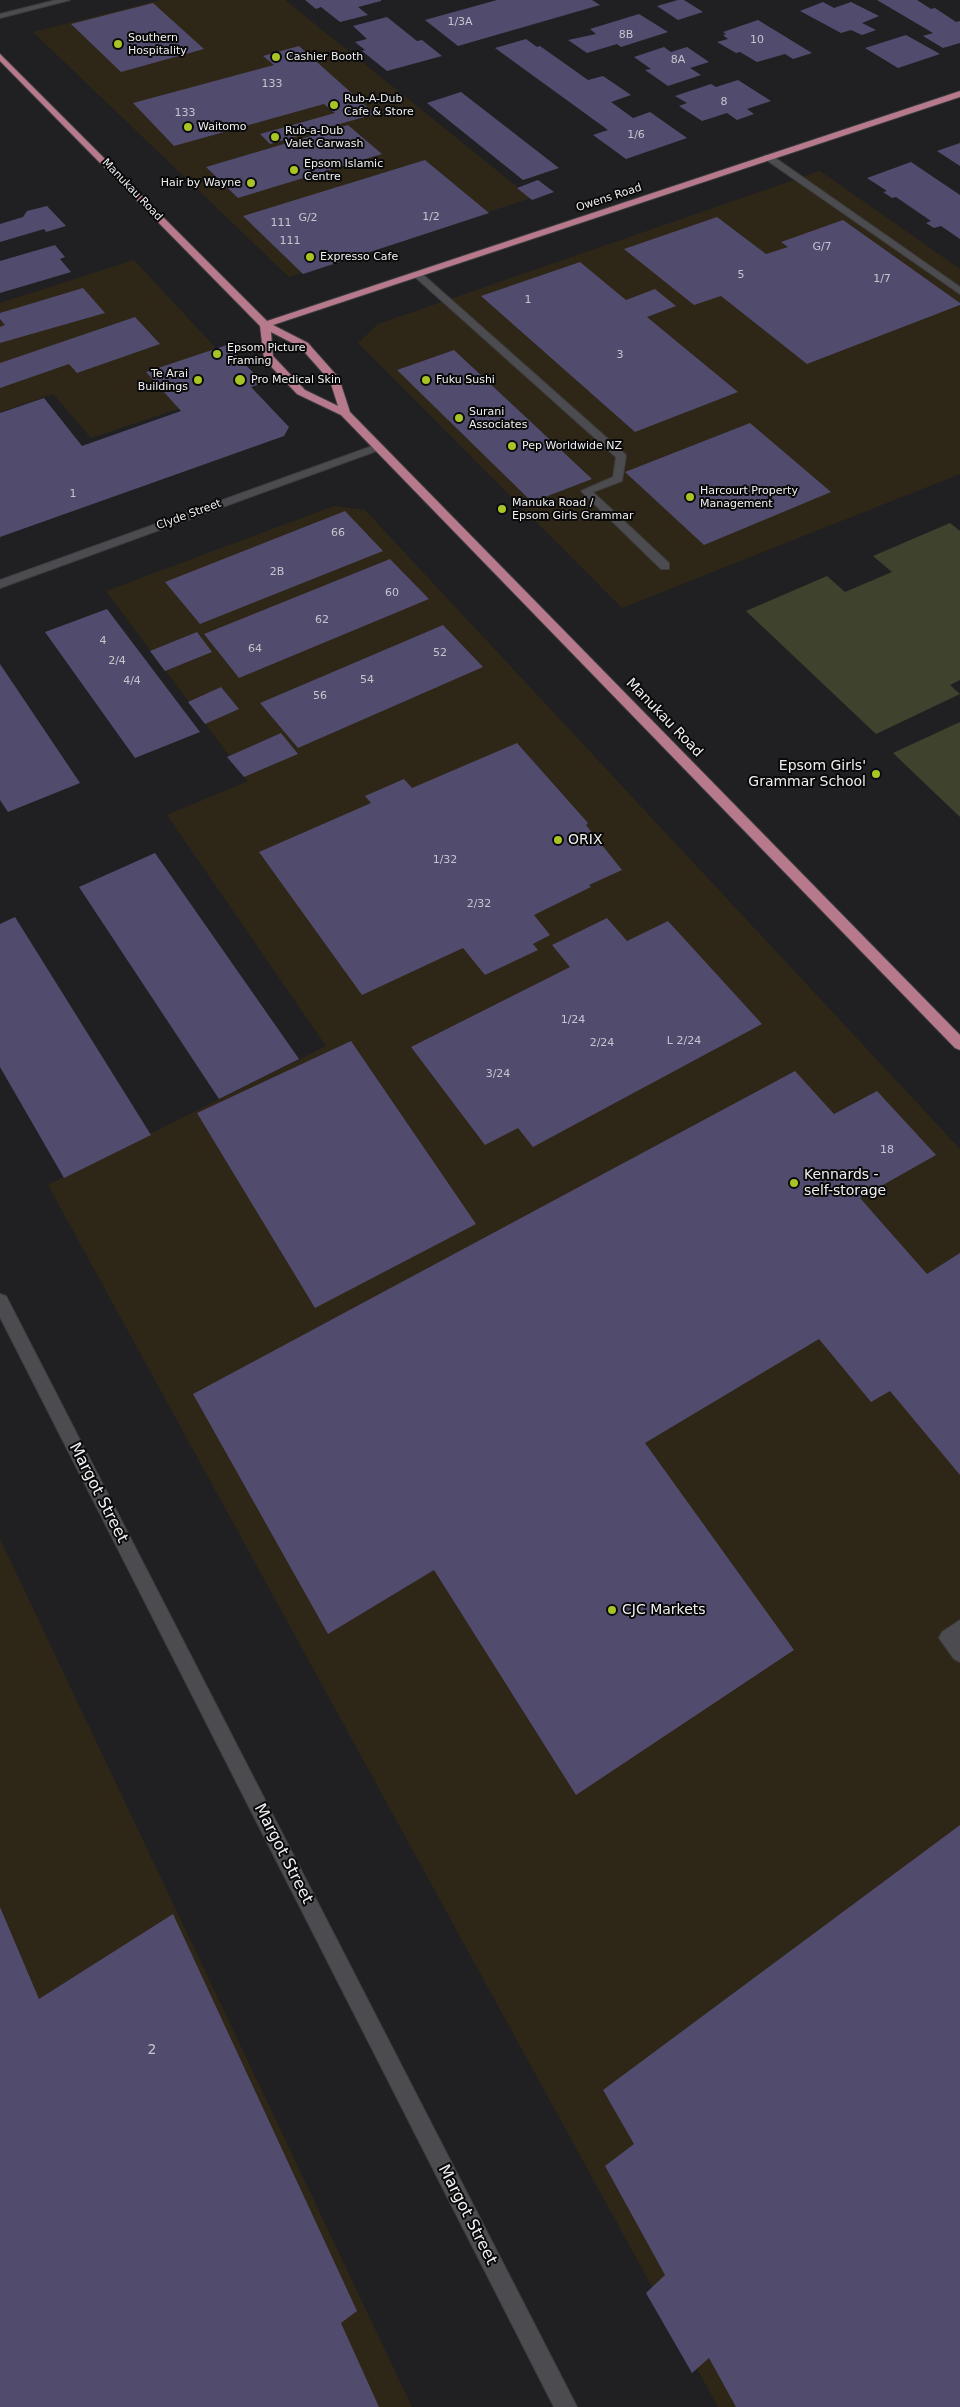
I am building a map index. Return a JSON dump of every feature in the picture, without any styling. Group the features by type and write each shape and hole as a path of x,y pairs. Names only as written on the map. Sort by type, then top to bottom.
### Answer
{"main road":[{"name":"Manukau Road","path":"0,56 265,325 304,345 335,380 345,413"},
{"name":"Owens Road","path":"265,325 960,94"},
{"name":"Manukau Road","path":"265,325 268,356 300,392 345,413 960,1044"}],"street":[{"path":"0,16 66,0"},
{"path":"768,157 960,291"},
{"path":"417,274 621,456 618,479 586,491 665,566"},
{"name":"Clyde Street","path":"0,584 378,446"},
{"name":"Margot Street","path":"0,1301 566,2407"},
{"path":"960,1629 948,1638 960,1653"}],"shaded area":[{"path":"160,0 285,0 531,198 289,277 33,32"},
{"path":"820,171 960,269 960,474 622,608 358,343 378,324"},
{"path":"134,260 250,385 91,438 53,394 0,412 0,303"},
{"path":"334,506 365,510 960,1149 960,2407 718,2407 48,1185 326,1046 167,815 248,781 106,591"},
{"path":"0,1539 412,2407 0,2407"}],"green space":[{"path":"950,523 960,531 960,680 950,685 960,694 876,734 746,611 827,576 845,592 892,572 873,556"},
{"path":"960,722 960,817 893,753"}],"building":[{"path":"305,0 381,1 358,7 368,15 340,22 321,7 316,9"},
{"path":"497,0 592,0 600,5 458,46 425,20"},
{"path":"684,0 703,12 678,20 657,6"},
{"path":"877,0 917,0 931,9 935,8 956,22 960,21 960,43 943,48 923,36 933,33"},
{"path":"823,2 834,8 851,2 879,16 862,23 876,30 862,35 851,30 841,33 800,11"},
{"path":"153,3 204,49 121,72 71,24"},
{"path":"639,14 668,32 621,47 617,44 587,53 568,40 596,34 590,29"},
{"path":"387,17 417,41 422,40 442,56 387,71 362,51 365,50 355,42 367,39 353,26"},
{"path":"758,20 812,53 793,59 785,54 757,62 717,42 728,39 723,35 726,34 723,32"},
{"path":"906,35 940,54 898,68 865,48"},
{"path":"526,39 537,47 540,46 588,80 603,76 631,95 611,102 633,118 650,112 687,138 626,159 593,135 608,130 495,48"},
{"path":"299,46 375,114 270,144 260,134 335,113 324,104 174,146 133,103 274,65 263,56"},
{"path":"664,47 671,52 687,47 709,62 690,68 701,75 668,86 645,70 651,69 634,57"},
{"path":"738,80 771,101 747,109 754,114 737,120 727,113 702,121 679,106 687,103 675,96 711,84 716,87"},
{"path":"461,92 559,168 523,180 427,103"},
{"path":"348,125 382,154 238,198 206,167"},
{"path":"960,143 960,166 937,151"},
{"path":"425,160 489,213 303,274 243,216"},
{"path":"911,162 960,195 960,239 941,226 934,228 926,223 931,221 896,197 892,198 883,192 887,191 867,178"},
{"path":"538,180 554,192 532,200 517,188"},
{"path":"47,206 66,226 46,232 44,229 0,242 0,224 23,217 27,211"},
{"path":"717,217 766,254 788,247 781,242 843,220 960,303 960,305 807,364 721,296 694,305 624,249"},
{"path":"55,245 65,257 60,259 71,272 0,293 0,261"},
{"path":"580,262 626,300 655,289 676,306 647,317 738,392 635,432 481,296"},
{"path":"83,288 105,313 0,343 0,327 5,325 0,319 0,313"},
{"path":"135,317 160,344 77,373 69,364 0,388 0,363"},
{"path":"227,345 263,383 251,387 289,427 284,436 0,537 0,413 44,398 82,446 181,411 146,372"},
{"path":"454,350 592,479 532,502 397,370"},
{"path":"750,423 831,492 704,545 625,472"},
{"path":"345,511 383,551 200,624 165,582"},
{"path":"390,559 429,599 239,678 204,634"},
{"path":"107,609 200,732 135,758 45,632"},
{"path":"443,625 483,667 298,748 260,703"},
{"path":"197,632 212,652 165,671 150,651"},
{"path":"0,664 80,783 8,812 0,800"},
{"path":"221,687 239,709 205,724 188,702"},
{"path":"281,733 298,754 244,777 227,757"},
{"path":"517,743 588,823 586,825 622,870 589,885 591,887 534,915 550,935 533,944 538,950 485,975 463,948 362,995 259,852 371,803 365,796 404,779 412,788"},
{"path":"155,853 299,1059 219,1099 79,887"},
{"path":"15,917 151,1135 64,1178 0,1067 0,924"},
{"path":"607,918 627,941 668,921 762,1024 533,1147 518,1128 485,1145 411,1047 570,967 552,945"},
{"path":"351,1041 476,1224 315,1308 197,1113"},
{"path":"795,1071 834,1114 877,1091 936,1155 860,1198 927,1274 960,1253 960,1475 890,1391 871,1402 819,1339 645,1443 794,1650 576,1795 434,1570 328,1634 193,1394"},
{"path":"960,1825 960,2407 736,2407 709,2358 692,2373 646,2293 665,2275 605,2166 634,2144 603,2090"},
{"path":"0,1907 39,1999 173,1914 357,2311 341,2323 379,2407 0,2407"}],"place":[{"name":"Southern Hospitality","path":"118,44"},
{"name":"Cashier Booth","path":"276,57"},
{"name":"Rub-A-Dub Cafe & Store","path":"334,105"},
{"name":"Waitomo","path":"188,127"},
{"name":"Rub-a-Dub Valet Carwash","path":"275,137"},
{"name":"Epsom Islamic Centre","path":"294,170"},
{"name":"Hair by Wayne","path":"251,183"},
{"name":"Expresso Cafe","path":"310,257"},
{"name":"Epsom Picture Framing","path":"217,354"},
{"name":"Te Arai Buildings","path":"198,380"},
{"name":"Pro Medical Skin","path":"240,380"},
{"name":"Fuku Sushi","path":"426,380"},
{"name":"Surani Associates","path":"459,418"},
{"name":"Pep Worldwide NZ","path":"512,446"},
{"name":"Harcourt Property Management","path":"690,497"},
{"name":"Manuka Road / Epsom Girls Grammar","path":"502,509"},
{"name":"Epsom Girls' Grammar School","path":"876,774"},
{"name":"ORIX","path":"558,840"},
{"name":"Kennards - self-storage","path":"794,1183"},
{"name":"CJC Markets","path":"612,1610"}]}
